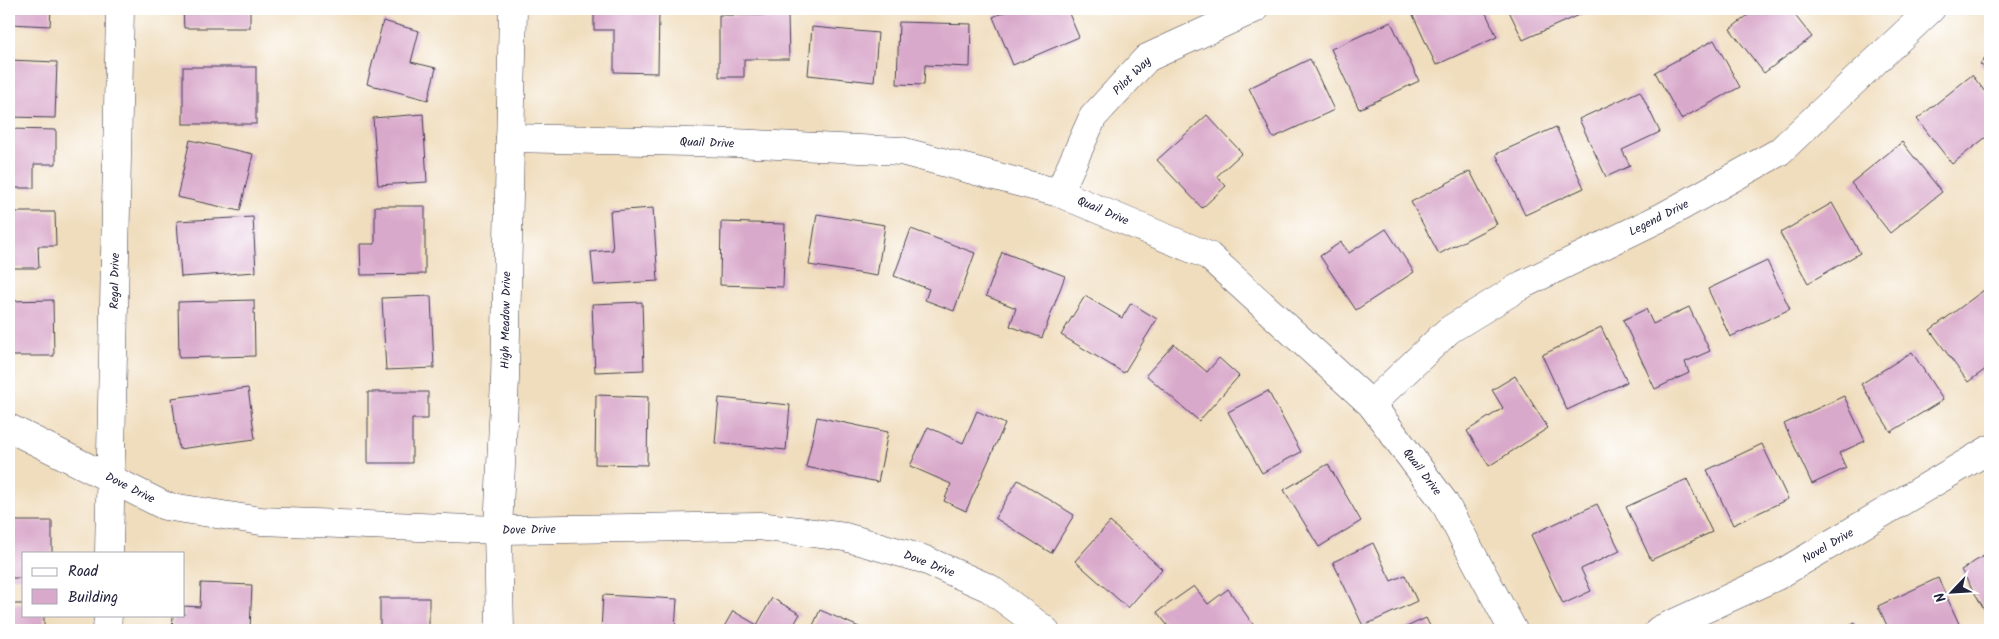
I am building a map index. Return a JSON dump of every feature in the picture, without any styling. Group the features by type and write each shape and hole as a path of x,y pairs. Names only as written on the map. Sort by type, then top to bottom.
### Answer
{"street":[{"name":"Regal Drive","path":"109,552 120,9"},
{"name":"High Meadow Drive","path":"500,630 498,530 505,378 513,9"},
{"name":"Pilot Way","path":"1059,193 1093,117 1147,58 1254,9"},
{"name":"Legend Drive","path":"1371,404 1449,330 1524,284 1664,216 1779,152 1931,9"},
{"name":"Quail Drive","path":"510,138 734,143 901,152 1059,193 1209,256 1371,404 1444,502 1512,630"},
{"name":"Dove Drive","path":"9,428 165,506 261,521 498,530 759,526 844,537 923,559 990,588 1045,630"},
{"name":"Novel Drive","path":"1659,630 1776,576 1962,468 1990,449"},
{"path":"107,630 108,616"}],"building":[{"path":"9,9 51,9 50,26 9,24"},
{"path":"183,9 250,9 250,28 184,28"},
{"path":"594,9 659,9 658,73 614,72 614,30 594,30"},
{"path":"1011,9 1067,9 1079,37 1013,65 993,17"},
{"path":"1426,9 1484,9 1497,37 1436,65 1413,15"},
{"path":"1508,9 1581,9 1583,13 1523,40"},
{"path":"1756,9 1790,9 1812,37 1764,73 1730,29"},
{"path":"719,15 788,15 789,59 744,59 744,77 719,77"},
{"path":"383,21 419,31 411,62 436,68 428,100 367,84"},
{"path":"899,22 971,24 970,67 925,65 924,85 897,84"},
{"path":"1391,22 1419,81 1359,109 1331,49"},
{"path":"812,27 878,33 874,82 808,75"},
{"path":"1714,40 1740,87 1681,119 1655,72"},
{"path":"1990,51 1990,72 1980,64"},
{"path":"1310,59 1334,110 1273,138 1249,88"},
{"path":"9,60 57,62 55,118 9,117"},
{"path":"183,67 256,67 256,124 183,124"},
{"path":"1972,75 1990,98 1990,134 1952,164 1917,119"},
{"path":"1640,91 1660,132 1622,150 1630,166 1606,177 1579,119"},
{"path":"423,114 427,182 378,185 373,118"},
{"path":"1207,115 1242,153 1217,176 1226,186 1202,208 1157,160"},
{"path":"1556,127 1584,188 1525,215 1496,154"},
{"path":"9,129 56,130 56,164 34,164 34,188 9,188"},
{"path":"190,140 253,154 240,211 177,197"},
{"path":"1902,142 1942,192 1890,233 1851,183"},
{"path":"1470,171 1497,224 1439,254 1411,202"},
{"path":"1832,203 1860,253 1808,283 1780,233"},
{"path":"375,206 425,206 425,274 361,275 360,244 375,244"},
{"path":"653,208 658,281 594,285 591,252 613,250 610,211"},
{"path":"9,212 55,212 56,246 38,246 39,268 9,268"},
{"path":"817,214 885,225 877,276 809,265"},
{"path":"253,217 256,272 181,277 177,221"},
{"path":"721,222 785,224 783,287 720,285"},
{"path":"911,229 975,253 954,311 925,300 929,289 894,276"},
{"path":"1386,229 1414,272 1356,310 1320,256 1341,242 1349,253"},
{"path":"1002,252 1065,276 1042,338 1010,326 1016,308 986,296"},
{"path":"1767,261 1790,309 1730,337 1708,289"},
{"path":"1984,290 1990,299 1990,366 1968,382 1930,330"},
{"path":"431,296 434,368 386,370 382,298"},
{"path":"1085,296 1122,318 1131,303 1157,319 1124,373 1061,335"},
{"path":"53,300 54,356 9,356 9,301"},
{"path":"254,300 255,356 179,358 178,302"},
{"path":"642,302 644,370 595,372 592,304"},
{"path":"1689,307 1710,351 1685,362 1689,373 1655,389 1623,320 1646,309 1653,324"},
{"path":"1601,327 1627,382 1567,410 1542,355"},
{"path":"1174,344 1207,372 1219,358 1239,376 1199,421 1146,375"},
{"path":"1912,352 1943,400 1891,432 1861,384"},
{"path":"1515,376 1548,428 1489,466 1467,431 1503,408 1492,390"},
{"path":"248,388 255,439 179,449 172,398"},
{"path":"1268,391 1301,452 1262,473 1228,412"},
{"path":"368,392 428,392 428,419 412,419 412,463 368,463"},
{"path":"596,395 648,397 647,465 595,464"},
{"path":"1844,396 1865,441 1839,453 1846,468 1812,484 1784,424"},
{"path":"719,398 790,405 786,450 715,443"},
{"path":"977,411 1005,424 966,511 944,501 951,484 910,466 928,427 963,443"},
{"path":"817,417 888,432 878,482 806,467"},
{"path":"1762,444 1788,499 1733,525 1707,470"},
{"path":"1328,464 1361,521 1319,547 1284,490"},
{"path":"1687,479 1712,532 1651,560 1626,507"},
{"path":"1018,480 1074,515 1051,553 995,518"},
{"path":"1597,504 1620,551 1581,569 1591,591 1563,604 1531,535"},
{"path":"9,521 52,521 52,552 22,552 22,578 9,578"},
{"path":"1110,522 1162,569 1128,608 1075,561"},
{"path":"1373,543 1391,581 1405,575 1417,601 1363,626 1333,562"},
{"path":"1990,552 1990,609 1986,612 1961,570"},
{"path":"1938,578 1961,628 1889,630 1878,606"},
{"path":"201,583 252,585 250,630 172,630 173,616 185,616 185,606 200,607"},
{"path":"1194,586 1208,604 1228,589 1257,630 1171,630 1157,612"},
{"path":"603,595 677,599 675,630 601,630"},
{"path":"380,598 429,598 429,630 380,630"},
{"path":"772,598 800,614 791,630 722,630 733,611 757,625"},
{"path":"9,604 22,604 22,616 44,616 44,630 9,630"},
{"path":"820,610 866,630 811,630"},
{"path":"1426,618 1432,630 1400,630"},
{"path":"1855,622 1859,630 1838,630"}]}
